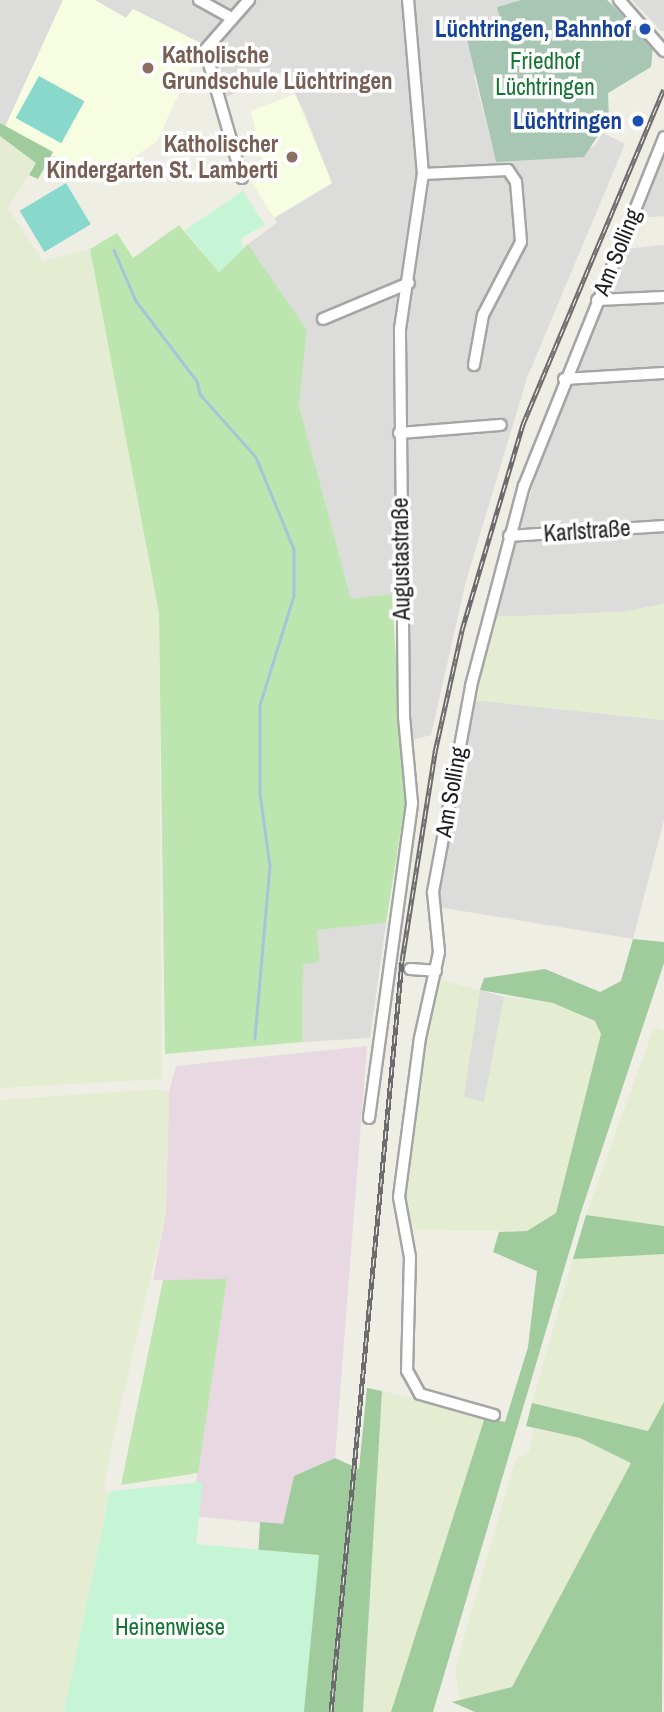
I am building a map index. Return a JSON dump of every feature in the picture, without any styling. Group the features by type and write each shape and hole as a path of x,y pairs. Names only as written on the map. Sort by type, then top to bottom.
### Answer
{"street":[{"path":"199,0 232,18"},
{"path":"242,178 205,50 249,0"},
{"name":"Augustastraße","path":"369,1118 385,965 412,803 404,717 400,329 409,283 423,174 408,0"},
{"path":"619,0 664,51"},
{"name":"Am Solling","path":"494,1415 420,1394 407,1371 410,1257 399,1197 419,1038 436,971 433,891 451,785 509,536 564,379 664,137"},
{"path":"423,174 508,170 516,182 521,242 483,315 474,365"},
{"path":"323,319 409,283"},
{"path":"597,300 664,297"},
{"path":"564,379 664,373"},
{"path":"399,433 501,425"},
{"name":"Karlstraße","path":"509,536 664,526"},
{"path":"385,965 436,971"}],"shaded area":[{"path":"0,0 63,0 5,127 0,123"},
{"path":"63,0 95,0 126,18 133,9 202,44 157,141 100,182 5,127"},
{"path":"95,0 521,0 497,7 502,21 474,76 496,162 594,147 603,133 625,144 527,378 466,581 431,735 412,740 407,592 351,600 299,405 307,330 248,244 277,223 274,218 332,183 304,112 284,71 226,97 213,53 202,44 133,9 126,18"},
{"path":"632,0 664,0 664,31 660,30"},
{"path":"39,76 84,101 61,143 16,118"},
{"name":"Katholischer Kindergarten St. Lamberti","path":"295,94 332,183 274,218 245,171 262,159 251,111"},
{"path":"0,136 36,163 8,208 43,261 90,249 159,613 162,1079 0,1088"},
{"path":"664,152 664,216 638,218"},
{"path":"66,183 91,224 44,252 20,211"},
{"path":"664,245 664,604 621,612 492,617 552,424 625,249"},
{"path":"664,604 664,720 473,700 492,617 621,612"},
{"path":"473,700 664,720 664,820 633,939 438,907"},
{"path":"386,923 370,1038 302,1042 303,964 316,930"},
{"path":"437,979 480,990 464,1097 484,1102 504,997 553,1003 595,1022 601,1034 556,1213 527,1231 410,1230 401,1195"},
{"path":"480,990 504,997 484,1102 463,1097"},
{"path":"654,1027 664,1031 664,1226 586,1215"},
{"path":"367,1046 335,1458 294,1476 283,1525 191,1516 227,1280 153,1280 166,1212 169,1092 176,1066"},
{"path":"158,1089 169,1092 166,1212 115,1430 104,1487 109,1494 64,1712 0,1712 0,1100"},
{"path":"621,1254 664,1254 664,1402 648,1431 532,1403 573,1259"},
{"path":"382,1391 485,1417 391,1712 363,1712"},
{"path":"534,1429 580,1438 631,1463 512,1687 460,1700 455,1669 515,1460 529,1452"}],"green space":[{"name":"Friedhof Lüchtringen","path":"521,0 607,0 653,46 651,67 608,93 609,119 584,157 496,162 466,35 501,21 497,7"},
{"path":"0,123 53,152 38,179 29,175 36,163 0,136"},
{"path":"243,191 265,225 241,238 243,249 219,272 185,230"},
{"path":"179,225 219,272 248,244 307,330 299,405 351,599 392,594 405,804 386,923 317,930 319,962 303,964 302,1042 165,1054 159,613 90,249 117,233 133,258"},
{"path":"633,939 664,942 664,963 581,1212 433,1712 391,1712 485,1417 505,1422 528,1347 537,1271 493,1252 499,1232 527,1231 556,1213 601,1034 595,1021 553,1003 480,990 484,978 545,969 600,992 621,981"},
{"path":"586,1215 664,1226 664,1254 573,1259"},
{"path":"227,1279 198,1473 121,1485 163,1280"},
{"path":"367,1388 382,1391 363,1712 250,1712 260,1522 283,1524 294,1476 335,1458 359,1469"},
{"path":"664,1402 662,1712 475,1712 452,1702 512,1687 631,1463 580,1438 526,1426 532,1403 648,1431"},
{"name":"Heinenwiese","path":"203,1482 196,1544 319,1555 304,1712 64,1712 110,1491"}],"waterway":[{"path":"114,250 136,301 197,381 200,394 256,457 294,549 294,596 260,705 260,793 270,866 255,1038"}],"tunnel":[{"path":"398,968 410,969"}],"railway":[{"path":"331,1712 402,961 435,752 462,630 523,424 664,89"}],"place":[{"name":"Lüchtringen, Bahnhof","path":"645,29"},
{"name":"Katholische Grundschule Lüchtringen","path":"148,68"},
{"name":"Lüchtringen","path":"638,121"},
{"name":"Katholischer Kindergarten St. Lamberti","path":"292,157"}]}
